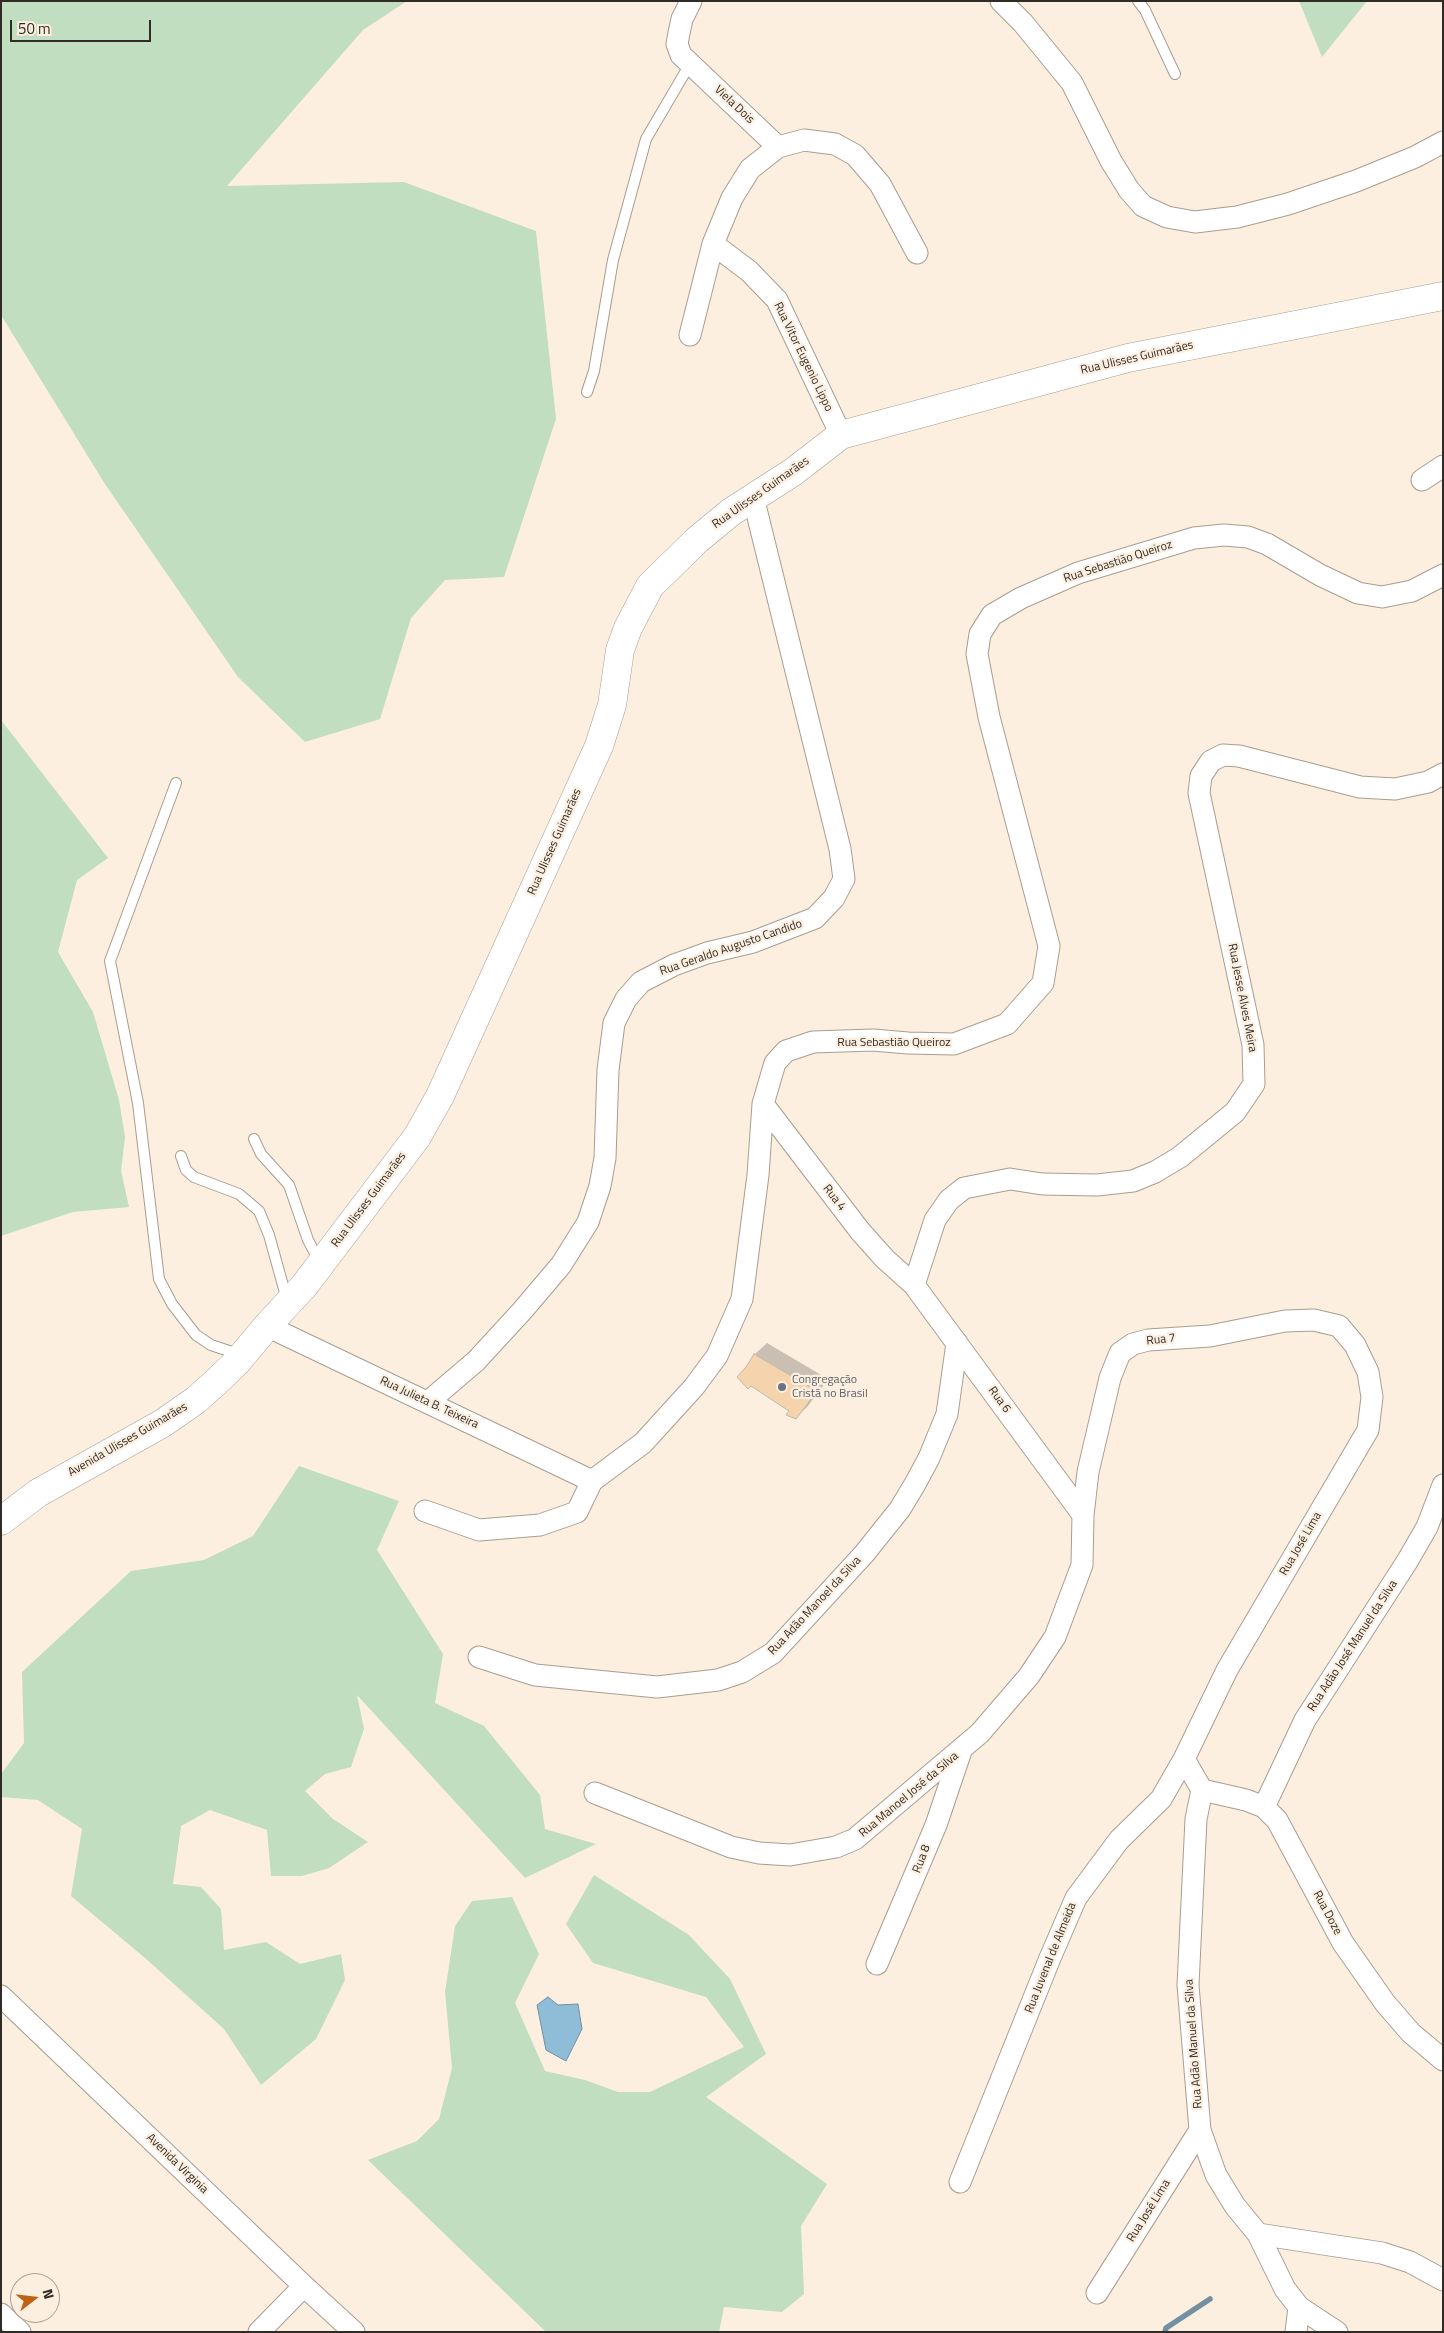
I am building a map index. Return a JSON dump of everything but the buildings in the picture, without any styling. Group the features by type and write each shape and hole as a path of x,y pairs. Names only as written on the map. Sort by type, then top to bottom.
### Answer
{"main road":[{"name":"Rua Ulisses Guimarães","path":"266,1326 321,1264 417,1137 440,1096 599,746 612,705 620,650 639,604 650,586 669,566 717,523 841,435 1128,358 1443,296"},
{"name":"Avenida Ulisses Guimarães","path":"1,1521 38,1494 163,1423 196,1400 242,1356 266,1326"}],"street":[{"name":"Viela Dois","path":"690,1 682,19 677,44 681,55 778,147"},
{"path":"1001,1 1023,23 1072,82 1112,162 1129,190 1143,206 1167,217 1195,222 1236,217 1288,204 1356,181 1415,157 1443,142"},
{"path":"690,335 714,244 732,198 750,169 778,147 804,140 835,144 855,155 880,184 917,253"},
{"name":"Rua Vitor Eugenio Lippo","path":"714,244 748,271 777,300 841,435"},
{"path":"1422,480 1443,466"},
{"name":"Rua Geraldo Augusto Candido","path":"428,1402 476,1361 522,1311 561,1265 588,1222 600,1186 605,1158 608,1070 614,1023 626,999 641,982 674,965 707,953 753,942 815,918 834,898 844,879 840,849 754,497"},
{"name":"Rua Sebastião Queiroz","path":"425,1511 479,1530 540,1525 577,1512 592,1480 643,1443 694,1387 717,1356 726,1340 742,1299 758,1175 763,1104 775,1062 786,1051 813,1042 873,1040 908,1044 954,1044 1007,1024 1043,984 1049,946 989,717 977,654 980,634 992,614 1021,598 1078,573 1194,538 1224,535 1248,537 1267,544 1358,593 1382,597 1412,591 1443,575"},
{"name":"Rua Jesse Alves Meira","path":"914,1285 935,1220 948,1200 964,1188 1010,1179 1042,1184 1098,1185 1133,1181 1155,1172 1187,1151 1235,1112 1254,1084 1253,1045 1199,793 1201,776 1211,761 1223,756 1239,756 1360,787 1395,789 1436,778 1443,757"},
{"name":"Rua 4","path":"763,1104 860,1231 885,1259 914,1285"},
{"name":"Rua 6","path":"914,1285 1084,1515"},
{"name":"Rua 7","path":"1084,1515 1088,1472 1110,1378 1120,1353 1133,1344 1148,1340 1210,1336 1285,1322 1314,1320 1339,1326"},
{"name":"Rua Julieta B. Teixeira","path":"266,1326 592,1480"},
{"name":"Rua José Lima","path":"1184,1759 1227,1670 1368,1430 1372,1397 1368,1372 1355,1345 1339,1326"},
{"name":"Rua Adão Manoel da Silva","path":"479,1657 535,1675 657,1687 718,1680 742,1672 773,1653 864,1554 900,1509 929,1458 946,1414 957,1343"},
{"name":"Rua Adão José Manuel da Silva","path":"1264,1807 1305,1720 1408,1560 1427,1527 1443,1485"},
{"name":"Rua Manoel José da Silva","path":"595,1793 731,1847 790,1855 836,1847 855,1839 961,1751 1007,1704 1029,1676 1055,1637 1082,1565 1084,1515"},
{"name":"Rua 8","path":"878,1964 936,1825 961,1751"},
{"path":"1184,1759 1202,1790"},
{"name":"Rua Juvenal de Almeida","path":"960,2182 1053,1949 1076,1898 1091,1875 1119,1840 1161,1798 1184,1759"},
{"name":"Rua Doze","path":"1202,1790 1246,1800 1264,1807 1277,1820 1342,1943 1385,2003 1405,2026 1443,2060"},
{"name":"Rua Adão Manuel da Silva","path":"1202,1790 1196,1819 1188,1984 1200,2130 1216,2175 1235,2206 1258,2234 1285,2289 1299,2307 1337,2332"},
{"name":"Avenida Virginia","path":"1,1996 354,2332"},
{"name":"Rua José Lima","path":"1097,2293 1200,2130"},
{"path":"1258,2234 1382,2253 1410,2262 1443,2280"},
{"path":"259,2332 304,2286"},
{"path":"1296,2332 1299,2307"},
{"path":"1,2314 20,2332"}],"lane":[{"path":"1138,1 1145,10 1175,74"},
{"path":"587,392 594,371 613,260 646,139 690,64"},
{"path":"176,783 110,961 138,1103 158,1279 172,1304 196,1335 211,1345 242,1356"},
{"path":"254,1139 261,1154 289,1185 308,1240 321,1264"},
{"path":"181,1156 186,1170 194,1177 239,1194 259,1211 269,1235 288,1302"}],"green space":[{"path":"1,1 407,1 363,30 227,186 404,182 536,231 556,419 504,577 445,580 411,618 380,719 305,742 238,677 105,484 1,315"},
{"path":"1299,1 1367,1 1322,57"},
{"path":"1,720 108,858 77,880 58,952 93,1012 119,1100 125,1137 121,1171 129,1207 73,1212 1,1236"},
{"path":"299,1466 399,1501 377,1550 443,1654 435,1703 484,1726 540,1795 545,1829 596,1844 525,1878 357,1695 364,1729 351,1767 325,1774 305,1791 333,1819 368,1842 329,1868 302,1876 271,1876 267,1830 210,1810 181,1826 173,1884 201,1887 221,1909 224,1950 266,1942 300,1964 341,1954 345,1980 316,2039 261,2085 224,2029 145,1958 71,1896 82,1829 38,1800 1,1797 1,1774 24,1743 22,1672 131,1571 204,1560 253,1536"},
{"path":"594,1875 689,1935 730,1979 766,2054 706,2097 827,2184 801,2226 804,2294 782,2312 724,2307 719,2332 546,2332 368,2160 417,2141 439,2119 452,2068 445,1992 455,1926 472,1901 512,1897 539,1954 515,2003 545,2071 585,2080 618,2092 650,2092 744,2047 706,1997 593,1963 566,1924"}],"water":[{"path":"548,1997 558,2005 578,2004 582,2029 566,2061 546,2050 537,2005"}],"waterway":[{"path":"1165,2332 1166,2328 1210,2299"}],"place":[{"name":"Congregação Cristã no Brasil","path":"782,1387"}]}
